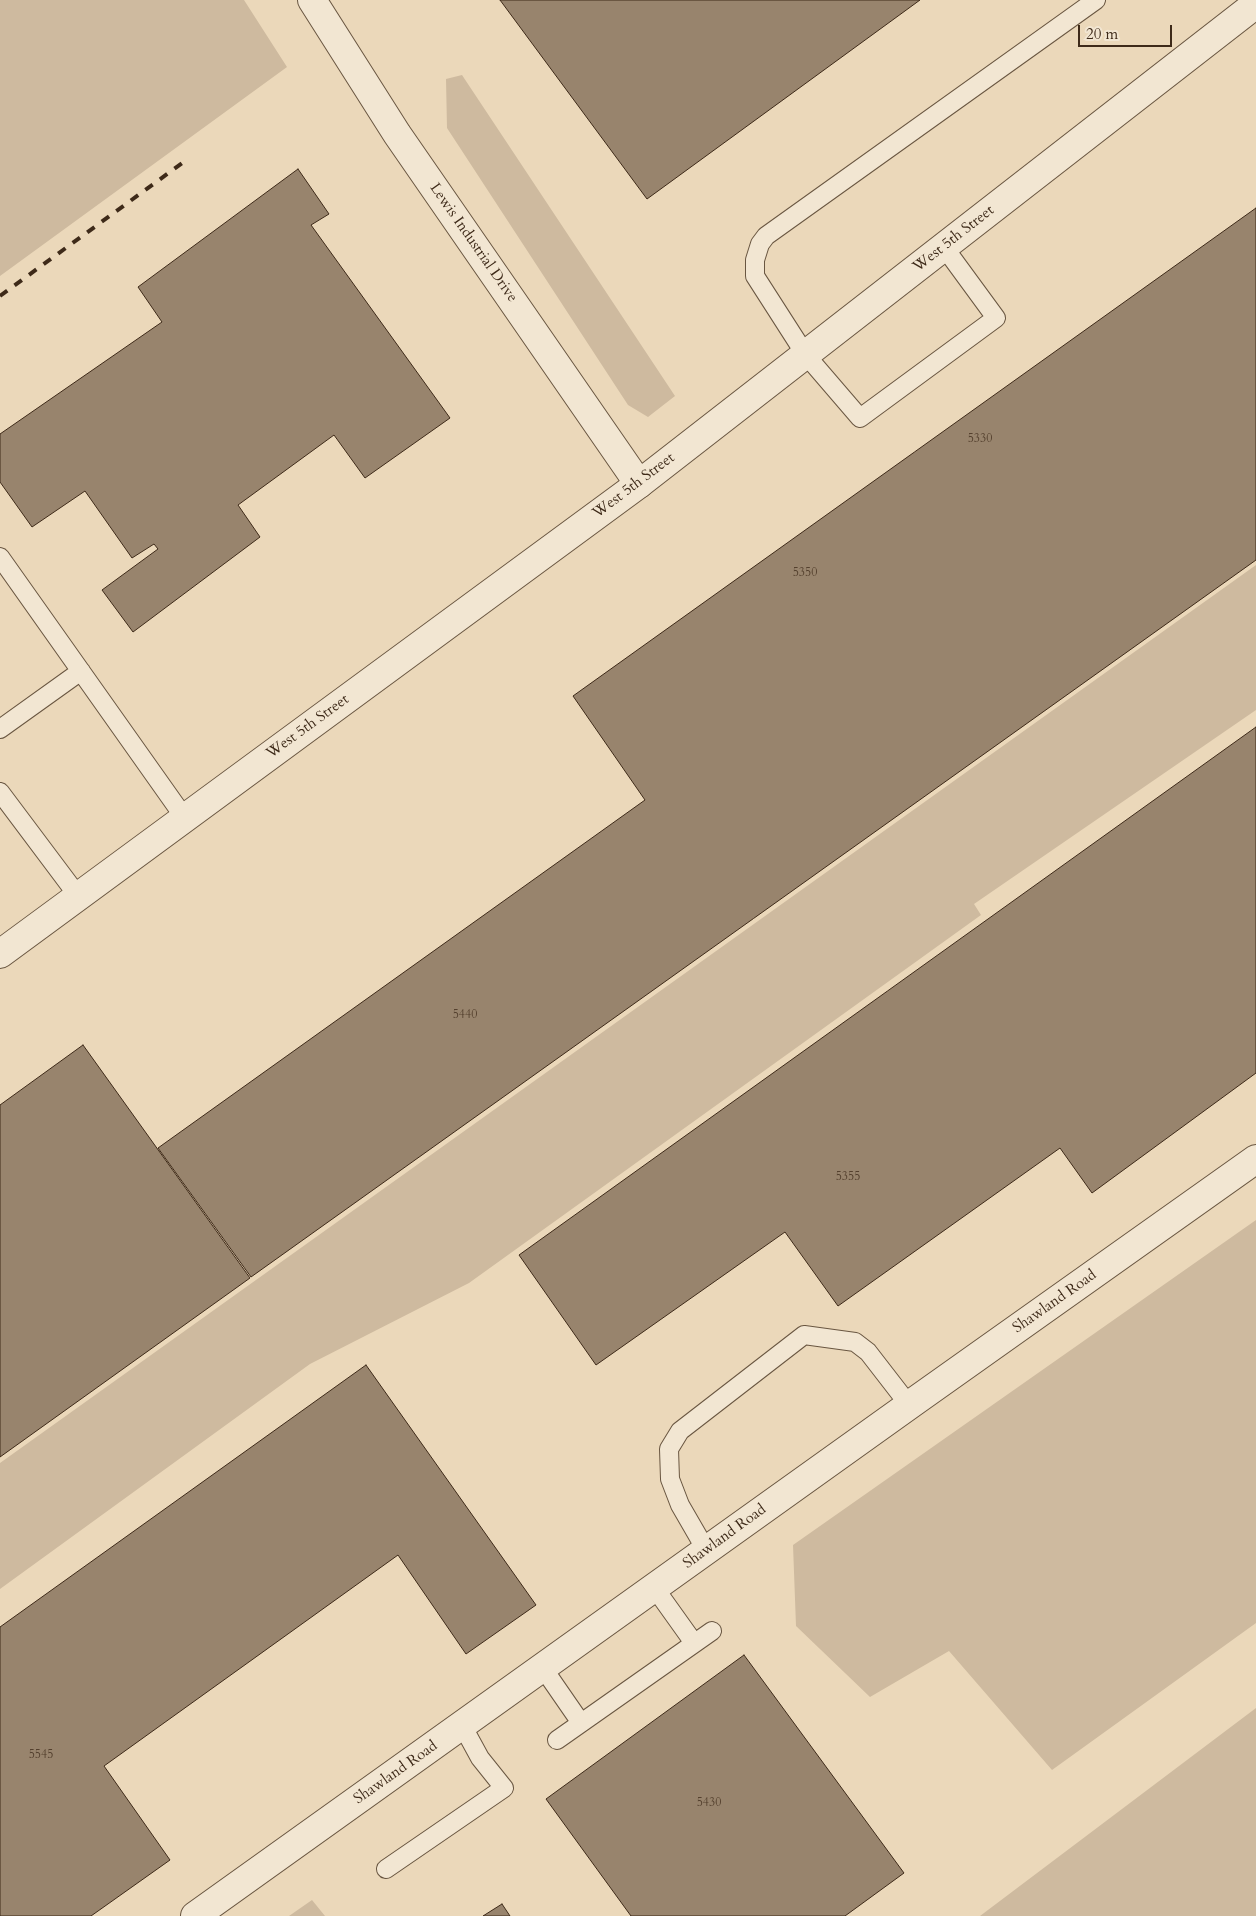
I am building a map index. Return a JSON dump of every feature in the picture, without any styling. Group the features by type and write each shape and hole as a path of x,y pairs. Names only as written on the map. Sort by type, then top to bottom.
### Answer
{"street":[{"name":"Lewis Industrial Drive","path":"312,0 397,134 638,484"},
{"name":"West 5th Street","path":"0,954 638,484 1256,4"},
{"name":"Shawland Road","path":"195,1916 1256,1159"}],"lane":[{"path":"944,247 996,318 860,418 805,354 755,276 755,260 760,244 766,236 1096,0"},
{"path":"0,557 184,817"},
{"path":"0,729 81,671"},
{"path":"0,792 78,896"},
{"path":"706,1550 680,1505 670,1479 669,1449 680,1431 804,1335 855,1342 868,1352 909,1405"},
{"path":"654,1587 694,1643"},
{"path":"557,1740 712,1631"},
{"path":"543,1668 581,1723"},
{"path":"386,1869 504,1788 480,1758 462,1726"}],"shaded area":[{"path":"0,0 244,0 287,67 0,276"},
{"path":"462,75 675,396 648,417 628,405 447,128 446,79"},
{"path":"1256,565 1256,710 974,904 981,915 469,1283 310,1364 0,1589 0,1463"},
{"path":"1256,1220 1256,1623 1052,1770 949,1651 870,1697 796,1626 793,1545"},
{"path":"1256,1708 1256,1916 980,1916"},
{"path":"312,1900 325,1916 289,1916"}],"building":[{"path":"500,0 920,0 647,199"},
{"path":"298,169 329,214 311,225 450,418 365,478 334,435 238,505 260,537 133,632 102,590 158,549 154,544 132,558 85,491 32,527 0,482 0,434 162,322 138,287"},
{"path":"1256,208 1256,560 251,1277 158,1148 645,800 573,696"},
{"path":"1256,727 1256,1073 1092,1193 1060,1148 838,1306 785,1232 596,1365 519,1255"},
{"path":"83,1045 250,1278 0,1457 0,1105"},
{"path":"366,1365 536,1605 466,1654 398,1555 104,1766 170,1860 91,1916 0,1916 0,1627"},
{"path":"744,1655 904,1873 845,1916 631,1916 546,1799"},
{"path":"502,1904 510,1916 483,1916"}],"railway":[{"path":"0,296 185,161"}]}
